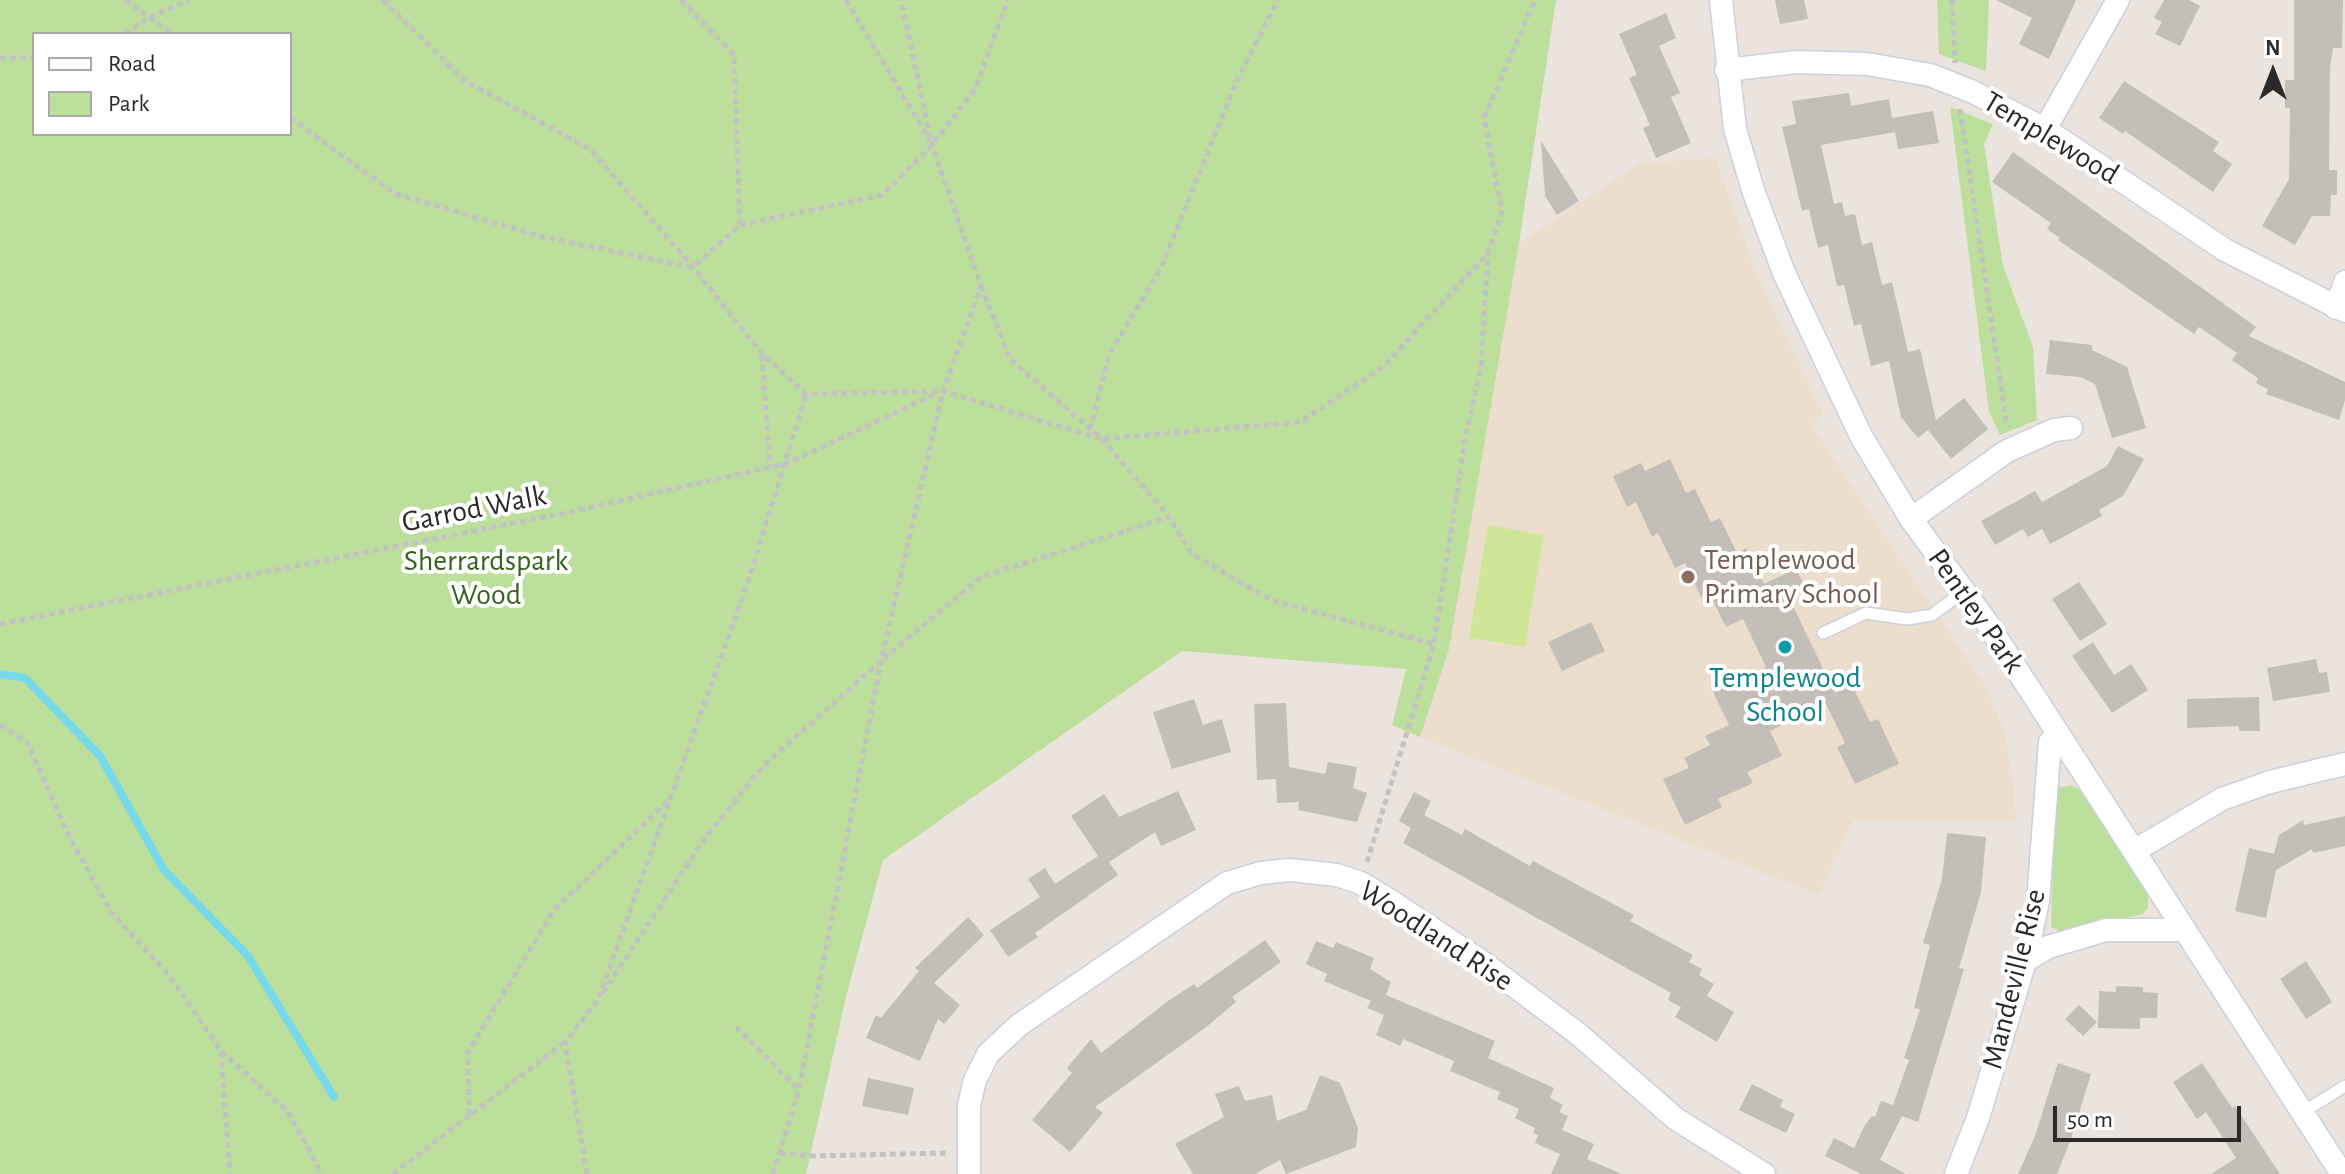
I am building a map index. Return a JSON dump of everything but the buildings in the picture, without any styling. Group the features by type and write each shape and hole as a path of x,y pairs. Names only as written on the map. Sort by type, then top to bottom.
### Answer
{"street":[{"name":"Pentley Park","path":"1721,0 1726,70 1735,129 1784,273 1861,436 1911,519 1964,591 2058,733 2342,1174"},
{"path":"2045,129 2118,0"},
{"name":"Templewood","path":"1726,70 1796,62 1867,64 1930,75 1956,85 2006,106 2225,250 2341,310"},
{"path":"2341,310 2345,282"},
{"path":"1911,519 2011,449 2054,430 2071,428"},
{"name":"Mandeville Rise","path":"1956,1174 1978,1118 2025,961 2038,901 2050,742 2058,733"},
{"path":"2134,851 2222,799 2270,782 2345,764"},
{"name":"Woodland Rise","path":"968,1164 969,1105 975,1080 988,1054 1019,1025 1197,900 1227,883 1275,872 1313,871 1361,883 1508,981 1577,1033 1676,1119 1764,1174"},
{"path":"2025,961 2048,947 2106,930 2183,930"}],"lane":[{"path":"1823,633 1866,613 1907,619 1932,615 1964,591"},
{"path":"2303,1112 2345,1086"}],"path":[{"path":"125,0 170,32"},
{"path":"128,32 149,17 190,0"},
{"path":"383,0 464,80 590,149 693,267 762,354 806,394 943,391 1102,439 1300,422 1383,367 1488,253"},
{"path":"681,0 734,55 740,225"},
{"path":"846,0 932,145"},
{"path":"901,0 932,145 1010,359 1102,439 1169,517 1191,553 1271,600 1434,644"},
{"path":"693,267 740,225 882,195 932,145 975,89 1008,0"},
{"path":"1090,430 1109,355 1162,266 1237,80 1278,0"},
{"path":"1361,883 1434,644 1465,440 1481,367 1488,253 1502,212 1484,118 1535,0"},
{"path":"1952,0 1956,85 2011,449"},
{"path":"0,58 32,58"},
{"path":"292,119 396,194 543,237 693,267"},
{"path":"773,1174 799,1089 881,661 943,391 981,286"},
{"path":"762,354 770,466"},
{"name":"Garrod Walk","path":"0,624 570,512 788,463 943,391"},
{"path":"598,1000 788,463 806,394"},
{"path":"393,1174 565,1042 598,1000 701,844 762,767 881,661 981,577 1169,517"},
{"path":"0,725 27,742 69,836 111,912 169,975 221,1051 288,1112 322,1174"},
{"path":"469,1115 468,1052 554,910 670,799"},
{"path":"736,1027 799,1089"},
{"path":"565,1042 587,1174"},
{"path":"221,1051 230,1174"},
{"path":"780,1153 968,1164"}],"shaded area":[{"name":"Templewood Primary School","path":"1716,158 1755,270 1823,413 1812,425 1985,685 2005,733 2013,781 2016,820 1854,820 1819,895 1420,737 1449,649 1519,243 1641,163"}],"green space":[{"name":"Sherrardspark Wood","path":"0,0 1556,0 1519,243 1449,649 1420,737 1392,725 1406,669 1182,651 883,860 847,993 806,1174 0,1174"},
{"path":"1937,0 1989,0 1986,71 1939,54"},
{"path":"1950,107 1993,124 1984,144 2003,266 2033,347 2037,420 2000,435 1989,412"},
{"path":"1488,525 1544,535 1525,647 1469,638"},
{"path":"2071,785 2079,789 2148,894 2148,908 2143,914 2062,932 2051,927 2055,794 2058,788"}],"waterway":[{"path":"0,674 25,678 100,756 164,870 248,956 334,1097"}],"place":[{"name":"Templewood Primary School","path":"1688,577"},
{"name":"Templewood School","path":"1785,647"}]}
